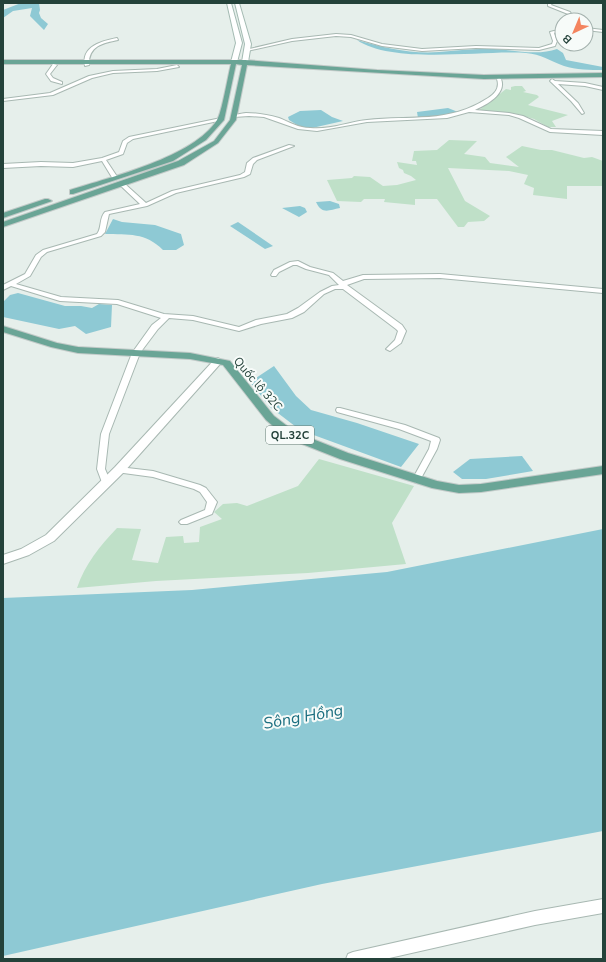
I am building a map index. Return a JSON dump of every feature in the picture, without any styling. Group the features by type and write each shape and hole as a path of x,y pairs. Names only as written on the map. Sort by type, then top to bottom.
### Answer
{"main road":[{"path":"3,216 170,159 204,139 221,119 239,43 229,4 238,4 248,44 233,120 216,142 181,163 122,185 3,225"},
{"path":"3,63 55,65 87,63 177,66 234,63"},
{"path":"3,63 234,63 411,77 553,81 603,76"},
{"path":"244,64 484,77 603,76"},
{"name":"Quốc lộ 32C","path":"3,329 67,348 88,351 190,356 218,361 226,364 270,418 291,435 344,456 416,480 448,488 470,489 603,470"}],"street":[{"path":"550,3 549,4 566,12"},
{"path":"554,32 552,32 554,41"},
{"path":"247,50 292,40 332,35 351,36 382,45 422,50 472,47 539,49 554,45"},
{"path":"87,63 86,56 89,50 100,44 117,39"},
{"path":"55,65 48,74 49,78 60,83"},
{"path":"3,100 51,94 91,77 113,72 158,70 177,66"},
{"path":"234,116 248,114 266,116 298,128 316,130 367,120 431,120 466,111 487,101 500,89 501,84 499,79"},
{"path":"553,81 594,85 603,88"},
{"path":"553,81 578,104 582,113"},
{"path":"466,111 509,114 526,119 550,130 603,133"},
{"path":"3,166 41,164 73,165 104,159 120,154 125,142 134,137 221,119"},
{"path":"3,288 28,274 38,256 45,251 93,237 101,233 105,215 107,213 145,205 174,192 244,175 248,172 250,163 255,159 291,146"},
{"path":"104,159 115,178"},
{"path":"122,185 145,205"},
{"path":"298,263 305,258"},
{"path":"274,274 276,271 292,263 298,263 308,268 331,274 345,287 400,327 402,337 397,344 390,349"},
{"path":"345,287 342,284 363,277 440,276 603,291"},
{"path":"10,284 60,299 118,302 166,317"},
{"path":"106,483 101,469 105,434 136,353 155,326 166,317 164,316 193,318 239,329 259,322 289,316 301,310 322,293 334,287 345,287"},
{"path":"3,560 25,552 50,538 119,470 218,361"},
{"path":"340,410 402,427 436,440 433,449 416,480"},
{"path":"119,470 153,474 203,490 212,502 209,512 184,522"},
{"path":"353,959 535,918 603,906"}],"green space":[{"path":"522,86 526,91 523,92 537,95 539,97 528,105 568,115 552,121 556,127 548,127 534,119 517,114 478,111 506,89 511,90 511,87"},
{"path":"449,140 477,141 464,154 485,157 490,163 519,167 506,157 522,146 541,150 552,150 584,158 592,157 603,161 603,186 567,186 567,199 533,195 534,188 524,184 528,175 509,171 448,168 465,201 490,216 484,221 468,222 464,227 458,227 437,199 415,199 415,205 384,202 385,199 364,199 361,202 337,201 327,180 352,178 354,176 370,177 383,186 397,185 416,180 404,173 403,170 399,168 397,162 417,165 416,161 412,161 414,151 437,150"},
{"path":"319,459 414,486 392,523 406,564 308,573 156,581 77,588 84,571 94,556 117,528 141,529 132,560 158,563 166,537 183,536 184,543 199,542 200,527 222,519 214,512 223,504 237,503 247,506 298,486"}],"water":[{"path":"21,3 39,3 39,13 41,18 48,24 44,30 30,16 32,8 13,11 3,18 3,10"},
{"path":"357,40 387,48 418,52 473,49 526,52 542,52 554,50 554,52 563,53 566,60 603,67 603,70 583,70 569,67 541,56 526,53 438,55 392,52 373,48"},
{"path":"448,108 458,112 425,119 418,118 417,112"},
{"path":"321,110 332,117 343,121 312,128 302,128 289,120 288,117 300,111"},
{"path":"330,201 339,204 340,208 326,211 321,209 316,202"},
{"path":"300,206 305,208 307,212 299,217 282,208"},
{"path":"113,219 122,222 155,225 181,234 184,245 176,250 163,250 150,240 143,237 105,234"},
{"path":"238,222 273,246 265,249 230,226"},
{"path":"18,293 65,306 92,308 99,304 112,305 111,327 86,334 75,326 59,329 3,317 4,301 10,295"},
{"path":"274,366 296,396 311,410 357,423 419,444 401,467 300,430 270,407 250,382"},
{"path":"522,456 533,471 486,479 462,479 453,472 470,459"},
{"name":"Sông Hồng","path":"603,529 603,831 322,884 3,956 3,598 192,590 387,572"}]}
